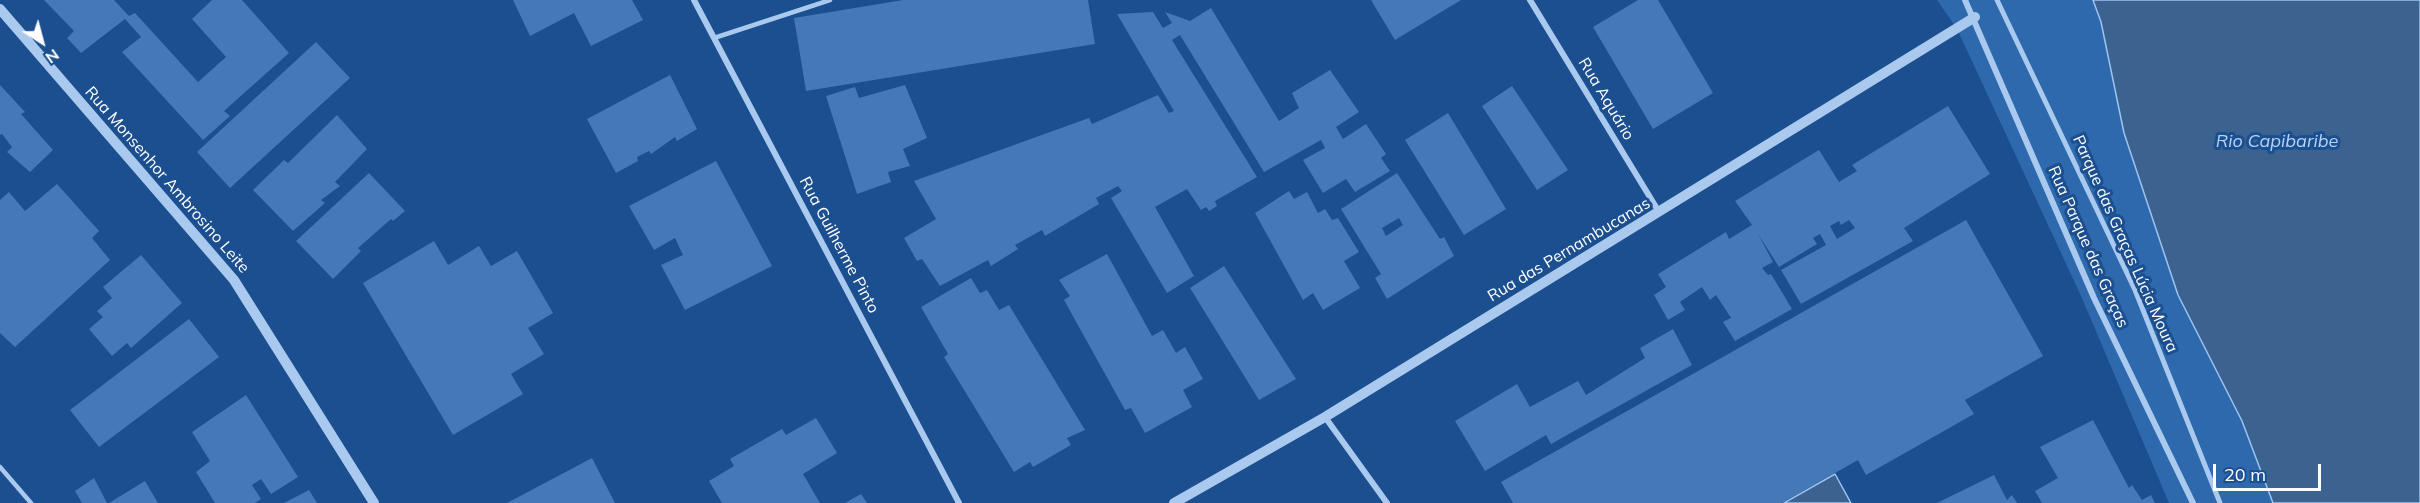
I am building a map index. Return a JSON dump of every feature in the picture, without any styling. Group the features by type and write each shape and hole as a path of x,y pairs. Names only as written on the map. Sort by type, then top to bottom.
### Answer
{"street":[{"name":"Rua Guilherme Pinto","path":"694,0 959,503"},
{"name":"Rua Aquário","path":"1530,0 1659,213"},
{"name":"Rua Parque das Graças","path":"1965,0 1975,17 2094,298 2193,503"},
{"name":"Parque das Graças Lúcia Moura","path":"1997,0 2135,290 2220,503"},
{"name":"Rua Monsenhor Ambrosino Leite","path":"0,9 234,280 374,503"},
{"name":"Rua das Pernambucanas","path":"1174,503 1325,417 1975,17"},
{"path":"1325,417 1387,503"}],"lane":[{"path":"714,38 830,0"},
{"path":"0,467 31,503"}],"shaded area":[{"path":"1937,0 2093,0 2273,503 2169,503 2081,296 1957,29"}],"water":[{"name":"Rio Capibaribe","path":"2093,0 2420,0 2420,503 2273,503 2242,421 2178,295 2124,133 2101,22"},
{"path":"1835,474 1851,503 1784,503"}],"building":[{"path":"44,0 114,0 129,16 135,13 198,82 226,57 192,19 212,0 242,0 289,53 224,111 230,116 203,140 122,52 141,37 125,19 81,53 67,38 74,31"},
{"path":"513,0 632,0 643,20 591,46 574,13 530,36"},
{"path":"903,0 1088,0 1095,44 806,91 794,18"},
{"path":"1371,0 1461,0 1395,40"},
{"path":"1638,0 1658,0 1713,93 1653,129 1593,27"},
{"path":"1211,8 1279,121 1299,108 1292,93 1330,70 1359,112 1336,127 1343,139 1366,124 1386,154 1381,158 1390,171 1355,192 1346,179 1323,193 1303,160 1325,148 1321,140 1264,172 1180,35 1172,40 1257,177 1215,201 1217,206 1209,211 1206,207 1201,210 1187,189 1155,207 1194,276 1167,293 1111,198 1122,191 1118,186 1096,198 1099,204 1045,236 1042,230 1015,245 1018,249 991,266 988,260 940,286 922,259 917,261 904,238 936,219 914,181 1089,118 1092,124 1158,95 1169,113 1174,111 1117,14 1153,12 1163,28 1172,23 1165,12 1190,21"},
{"path":"316,42 350,78 230,188 197,152"},
{"path":"670,75 697,129 677,141 675,137 651,154 649,151 637,157 638,161 616,173 587,119"},
{"path":"0,85 25,112 21,114 53,150 30,172 7,152 12,147 2,134 0,135"},
{"path":"905,85 927,138 903,149 910,166 888,172 891,182 857,194 826,96 855,87 859,98"},
{"path":"1512,86 1568,170 1537,190 1482,106"},
{"path":"1948,106 1990,174 1904,228 1913,241 1801,304 1781,270 1826,245 1820,234 1813,238 1817,244 1779,267 1758,234 1773,262 1762,268 1768,275 1771,274 1792,309 1735,341 1723,322 1731,318 1716,295 1710,300 1702,287 1680,302 1685,310 1668,320 1654,295 1666,287 1658,274 1726,232 1729,239 1752,225 1735,201 1819,150 1839,182 1857,171 1852,165","holes":["1849,220 1855,228 1837,239 1830,226 1839,221 1841,225"]},
{"path":"1448,113 1506,209 1464,235 1405,140"},
{"path":"337,115 367,149 335,182 340,186 321,200 325,203 293,231 253,190 284,160 288,163"},
{"path":"716,161 772,266 685,310 661,265 683,255 675,238 654,250 629,206"},
{"path":"369,173 405,211 393,221 391,219 358,248 361,251 333,279 296,241"},
{"path":"1397,173 1440,239 1444,237 1454,256 1387,299 1375,278 1381,274 1341,209","holes":["1399,218 1403,225 1386,236 1382,228"]},
{"path":"57,184 99,231 92,238 110,260 15,347 0,333 0,200 9,192 25,211"},
{"path":"1289,191 1294,199 1307,192 1318,213 1325,209 1332,220 1338,218 1359,252 1344,261 1360,288 1323,310 1313,293 1303,300 1255,213"},
{"path":"1966,220 2043,356 1965,400 1974,414 1866,475 1858,460 1782,503 1513,503 1501,482"},
{"path":"434,241 448,265 479,246 491,266 517,251 553,313 528,328 544,354 511,374 523,394 453,435 363,283"},
{"path":"1107,254 1152,336 1163,330 1176,353 1185,347 1203,379 1183,390 1192,407 1145,433 1131,408 1125,410 1064,300 1070,296 1059,280"},
{"path":"141,255 182,303 131,348 127,343 112,356 89,329 103,317 97,311 112,298 103,287"},
{"path":"1224,266 1296,379 1259,400 1190,288"},
{"path":"971,278 980,293 987,290 999,310 1009,305 1085,430 1067,438 1071,445 1033,467 1030,462 1014,472 944,357 948,354 921,307"},
{"path":"189,319 219,357 99,447 70,410"},
{"path":"1673,329 1692,365 1551,444 1546,435 1485,471 1455,421 1517,384 1530,407 1578,381 1586,395 1645,358 1640,348"},
{"path":"246,395 298,477 271,494 261,479 252,485 261,499 255,503 215,503 196,472 210,461 192,432"},
{"path":"816,418 837,453 803,474 820,503 722,503 709,481 734,466 730,459 782,429 786,435"},
{"path":"2093,420 2129,488 2132,485 2142,500 2151,495 2155,503 2042,503 2035,491 2058,478 2040,447"},
{"path":"592,458 615,503 507,503"},
{"path":"1994,475 2007,500 2012,495 2017,503 1937,503"},
{"path":"94,478 107,503 82,503 75,491"},
{"path":"145,481 158,503 109,503"},
{"path":"309,490 317,503 284,503"},
{"path":"861,494 867,503 845,503"}]}
